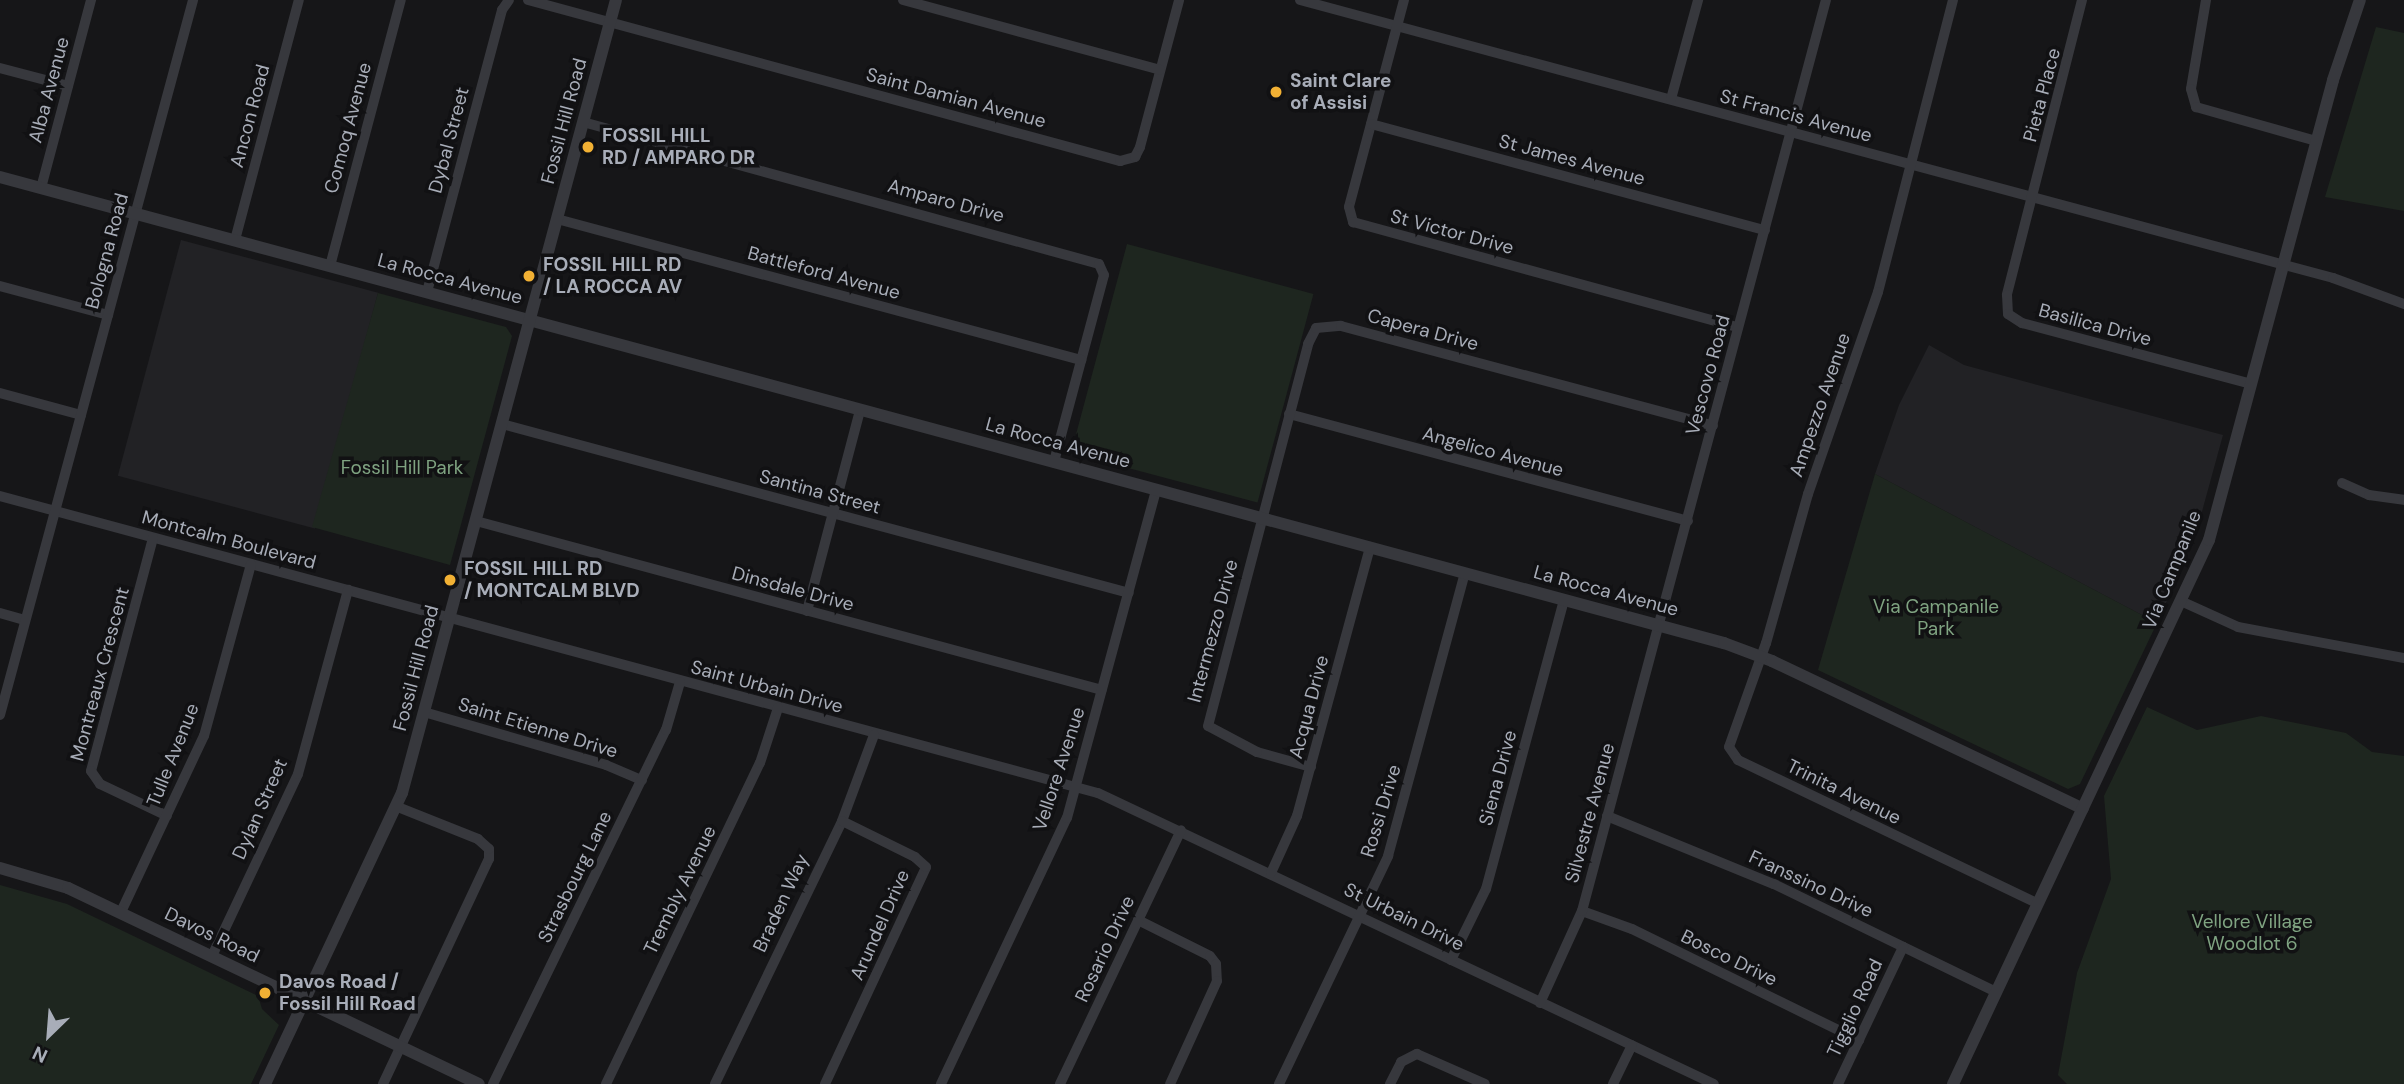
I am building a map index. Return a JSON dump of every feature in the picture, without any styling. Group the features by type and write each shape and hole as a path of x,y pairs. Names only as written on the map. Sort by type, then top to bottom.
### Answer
{"street":[{"name":"Alba Avenue","path":"41,188 91,0"},
{"name":"Bologna Road","path":"0,715 193,0"},
{"name":"Ancon Road","path":"235,240 299,0"},
{"name":"Comoq Avenue","path":"330,266 401,0"},
{"name":"Dybal Street","path":"426,292 502,10 509,0"},
{"path":"528,0 610,23"},
{"name":"Fossil Hill Road","path":"265,1084 398,807 617,0"},
{"path":"903,0 1160,70"},
{"name":"Saint Damian Avenue","path":"610,23 1121,161 1135,158 1140,146 1179,0"},
{"name":"St Francis Avenue","path":"1300,0 2283,265 2404,304"},
{"name":"St Victor Drive","path":"1404,0 1349,207 1353,222 1738,327"},
{"path":"1671,99 1698,0"},
{"name":"Vescovo Road","path":"1658,625 1826,0"},
{"name":"Ampezzo Avenue","path":"1761,656 1808,494 1878,292 1953,0"},
{"name":"Pieta Place","path":"2033,198 2082,0"},
{"path":"2206,0 2191,89 2196,107 2316,141"},
{"name":"Via Campanile","path":"1953,1084 2183,602 2209,540 2316,141 2360,0"},
{"path":"0,68 68,86"},
{"name":"Amparo Drive","path":"583,122 1085,257 1099,264 1104,275 1054,462"},
{"name":"St James Avenue","path":"1371,124 1765,230"},
{"name":"La Rocca Avenue","path":"0,177 1658,625 1761,656 2083,809"},
{"name":"Basilica Drive","path":"2033,198 2005,306 2012,319 2250,384"},
{"name":"Battleford Avenue","path":"557,219 1082,360"},
{"path":"0,286 108,315"},
{"name":"Capera Drive","path":"1261,518 1312,333 1330,324 1713,426"},
{"path":"0,393 81,415"},
{"path":"807,611 860,410"},
{"name":"Angelico Avenue","path":"1289,414 1688,521"},
{"name":"Santina Street","path":"502,424 1129,593"},
{"path":"2342,483 2369,495 2404,500"},
{"name":"Vellore Avenue","path":"941,1084 1067,818 1156,489"},
{"name":"Montcalm Boulevard","path":"0,496 449,617"},
{"name":"Intermezzo Drive","path":"1261,518 1208,726 1257,752 1311,766"},
{"name":"Dinsdale Drive","path":"475,521 1102,690"},
{"name":"Montreaux Crescent","path":"153,538 91,771 100,784 167,816"},
{"name":"Acqua Drive","path":"1271,873 1297,816 1370,547"},
{"name":"Tulle Avenue","path":"121,912 204,736 251,564"},
{"name":"Rossi Drive","path":"1279,1084 1392,843 1465,573"},
{"name":"Dylan Street","path":"212,956 298,774 348,590"},
{"name":"Siena Drive","path":"1451,960 1486,889 1564,600"},
{"path":"2183,602 2238,627 2404,658"},
{"path":"0,613 25,620"},
{"name":"Saint Urbain Drive","path":"449,617 874,735 1076,787"},
{"name":"Silvestre Avenue","path":"1540,1003 1582,911 1658,625"},
{"name":"Trinita Avenue","path":"1761,656 1729,747 1738,760 2038,904"},
{"name":"Strasbourg Lane","path":"493,1084 669,722 680,682"},
{"name":"Trembly Avenue","path":"606,1084 760,763 778,708"},
{"name":"Saint Etienne Drive","path":"424,712 606,765 642,780"},
{"name":"Braden Way","path":"715,1084 842,821 874,735"},
{"name":"St Urbain Drive","path":"1076,787 1123,802 1714,1084"},
{"path":"383,1084 489,859 489,849 478,838 398,807"},
{"name":"Franssino Drive","path":"1607,816 1774,884 1996,992"},
{"name":"Arundel Drive","path":"825,1084 926,867 915,857 842,821"},
{"name":"Rosario Drive","path":"1060,1084 1181,830"},
{"name":"Davos Road","path":"0,869 52,881 479,1084"},
{"name":"Bosco Drive","path":"1582,911 1632,929 1859,1040"},
{"path":"1138,920 1210,956 1216,964 1217,982 1170,1084"},
{"name":"Tigglio Road","path":"1838,1084 1903,947"},
{"path":"1613,1084 1632,1045"},
{"path":"1390,1084 1401,1062 1417,1054 1485,1084"}],"shaded area":[{"path":"181,240 378,293 315,528 118,476"},
{"path":"1929,345 1964,365 2223,435 2195,537 2157,623 1875,474 1899,405"}],"green space":[{"path":"2376,27 2404,33 2404,211 2325,197"},
{"path":"1127,244 1313,294 1258,503 1071,453"},
{"name":"Fossil Hill Park","path":"378,293 506,327 512,336 450,565 312,527"},
{"name":"Via Campanile Park","path":"1875,474 2157,623 2080,784 2068,789 1818,670"},
{"name":"Vellore Village Woodlot 6","path":"2147,707 2197,730 2261,716 2346,733 2372,752 2404,756 2404,1084 2067,1084 2058,1075 2077,973 2111,879 2104,796"},
{"path":"0,885 67,904 258,996 262,1009 279,1025 251,1084 0,1084"}],"place":[{"name":"Saint Clare of Assisi","path":"1276,92"},
{"name":"FOSSIL HILL RD / AMPARO DR","path":"588,147"},
{"name":"FOSSIL HILL RD / LA ROCCA AV","path":"529,276"},
{"name":"FOSSIL HILL RD / MONTCALM BLVD","path":"450,580"},
{"name":"Davos Road / Fossil Hill Road","path":"265,993"}]}
